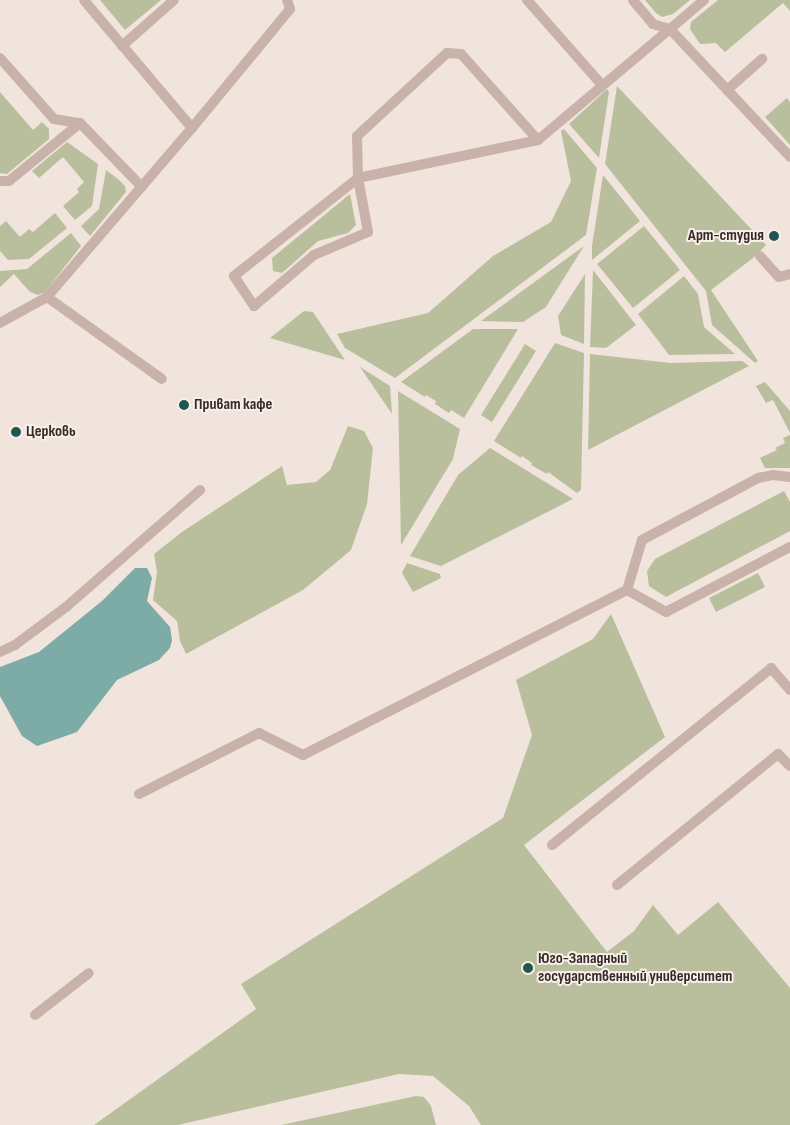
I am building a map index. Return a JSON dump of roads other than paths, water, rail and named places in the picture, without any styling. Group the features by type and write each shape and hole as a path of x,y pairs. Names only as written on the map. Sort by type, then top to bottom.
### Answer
{"lane":[{"path":"84,0 192,128"},
{"path":"122,46 174,0"},
{"path":"0,323 47,297 192,128 290,9 287,0"},
{"path":"527,0 602,85"},
{"path":"632,0 653,24 670,29 790,157"},
{"path":"538,140 461,54 447,53 357,136 358,178 368,232 314,255 254,306 234,276 358,178 538,140 704,0"},
{"path":"0,58 54,119 80,123 142,187"},
{"path":"728,90 762,60"},
{"path":"0,181 9,181 80,123"},
{"path":"760,256 779,277 790,274"},
{"path":"47,297 162,379"},
{"path":"139,794 259,733 303,755 627,590 642,540 758,478 773,475 790,478"},
{"path":"0,652 15,645 66,607 200,490"},
{"path":"627,590 666,612 790,547"},
{"path":"552,845 771,668 790,690"},
{"path":"617,885 778,754 790,766"},
{"path":"35,1015 89,972"}],"water":[{"path":"135,568 147,568 152,578 147,601 170,627 172,640 170,648 159,660 117,680 77,732 37,746 22,736 0,696 0,667 39,652 102,601"}],"place":[{"name":"Арт-студия","path":"774,236"},
{"name":"Приват кафе","path":"184,405"},
{"name":"Церковь","path":"16,432"},
{"name":"Юго-Западный государственный университет","path":"528,968"}]}
